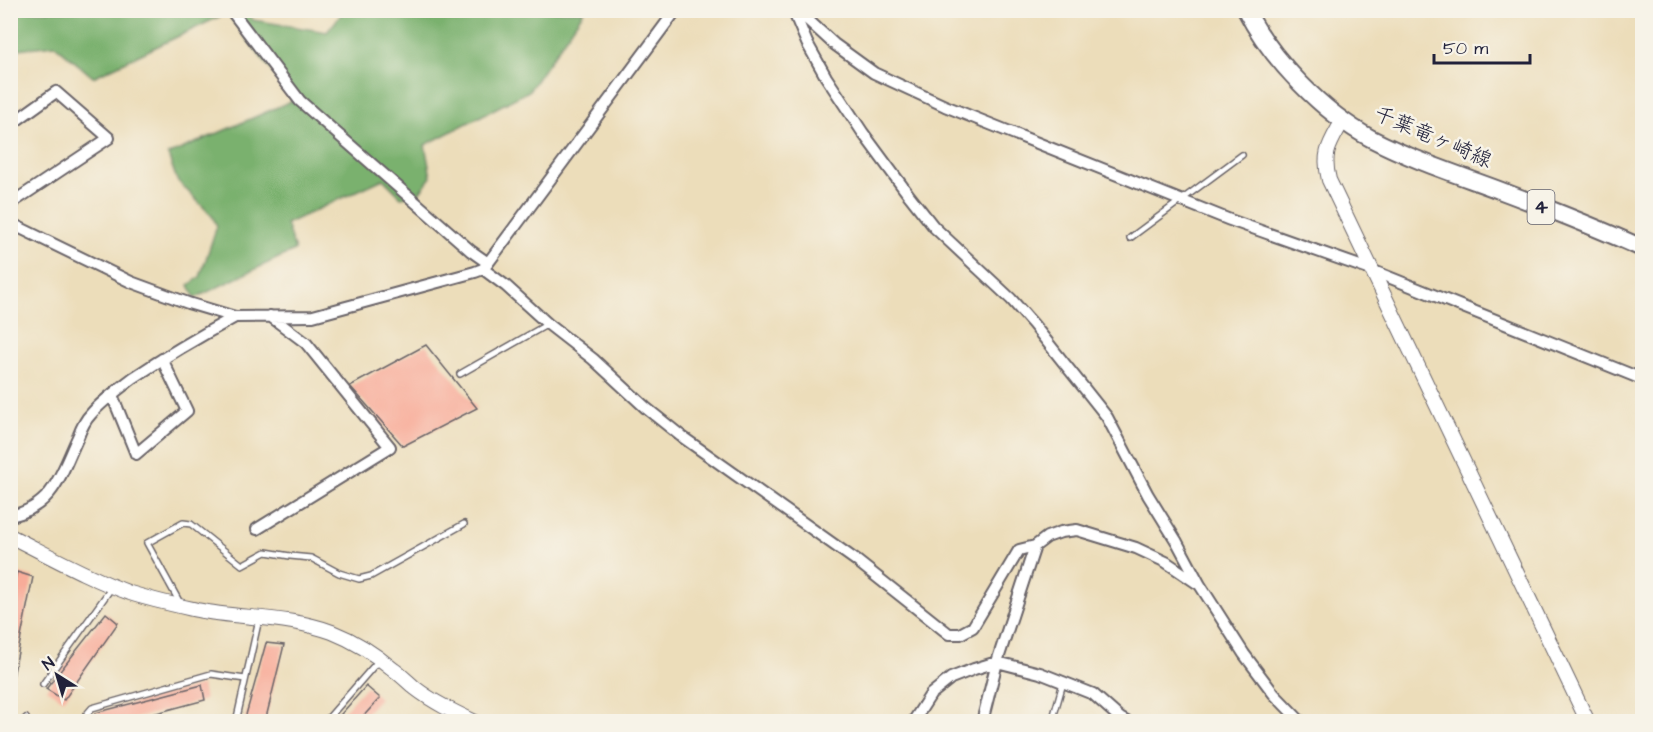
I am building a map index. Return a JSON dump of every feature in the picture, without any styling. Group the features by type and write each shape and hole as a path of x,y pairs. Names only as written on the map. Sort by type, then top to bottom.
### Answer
{"main road":[{"name":"千葉竜ヶ崎線","path":"1246,10 1257,32 1278,58 1315,96 1343,120 1370,138 1642,248"}],"street":[{"path":"231,10 300,101 471,251 548,324 593,359 646,408 681,436 857,561 949,634 960,634 973,627 1019,550 1035,546 1047,537 1061,532 1077,530 1136,548 1166,562 1200,585"},
{"path":"10,223 131,282 188,303 235,316 313,316 486,266 676,10"},
{"path":"795,10 834,44 874,73 945,106 1230,220 1371,270 1642,379"},
{"path":"795,10 807,43 826,77 863,133 908,194 934,226 964,257 1011,299 1107,417 1148,495 1200,585 1244,654 1274,694 1301,722"},
{"path":"10,125 56,92 109,138 10,204"},
{"path":"1343,120 1326,153 1329,180 1588,722"},
{"path":"10,516 34,509 47,497 55,486 90,415 112,395 162,359 235,316"},
{"path":"257,528 390,447 306,343 270,316"},
{"path":"112,395 136,454 187,411 162,359"},
{"path":"11,537 130,593 183,607 234,616 298,623 329,631 353,641 381,659 432,699 475,722"},
{"path":"982,722 997,662 1035,546"},
{"path":"913,722 931,693 951,678 997,662 1040,673 1093,694 1122,720"}],"lane":[{"path":"1130,237 1242,155"},
{"path":"460,374 548,324"},
{"path":"183,607 147,543 183,523 191,524 242,565 266,552 311,558 339,573 359,579 371,576 464,524"},
{"path":"43,684 113,585"},
{"path":"236,722 259,618"},
{"path":"325,722 381,659"},
{"path":"80,722 92,708 211,674 245,679"},
{"path":"1052,722 1063,682"}],"green space":[{"path":"10,11 247,11 253,20 327,32 344,11 584,11 529,91 425,145 431,177 418,194 401,197 383,179 286,224 295,250 195,298 189,285 200,277 217,226 212,216 177,180 168,155 294,100 227,13 93,77 55,45 18,49 11,40"}],"building":[{"path":"426,345 477,408 403,446 350,386"},
{"path":"17,572 33,577 12,682 10,597"},
{"path":"106,613 118,623 64,700 46,689"},
{"path":"266,643 284,645 265,722 244,722"},
{"path":"202,685 205,700 123,722 97,722 95,713"},
{"path":"366,686 380,698 358,722 334,722"}]}
